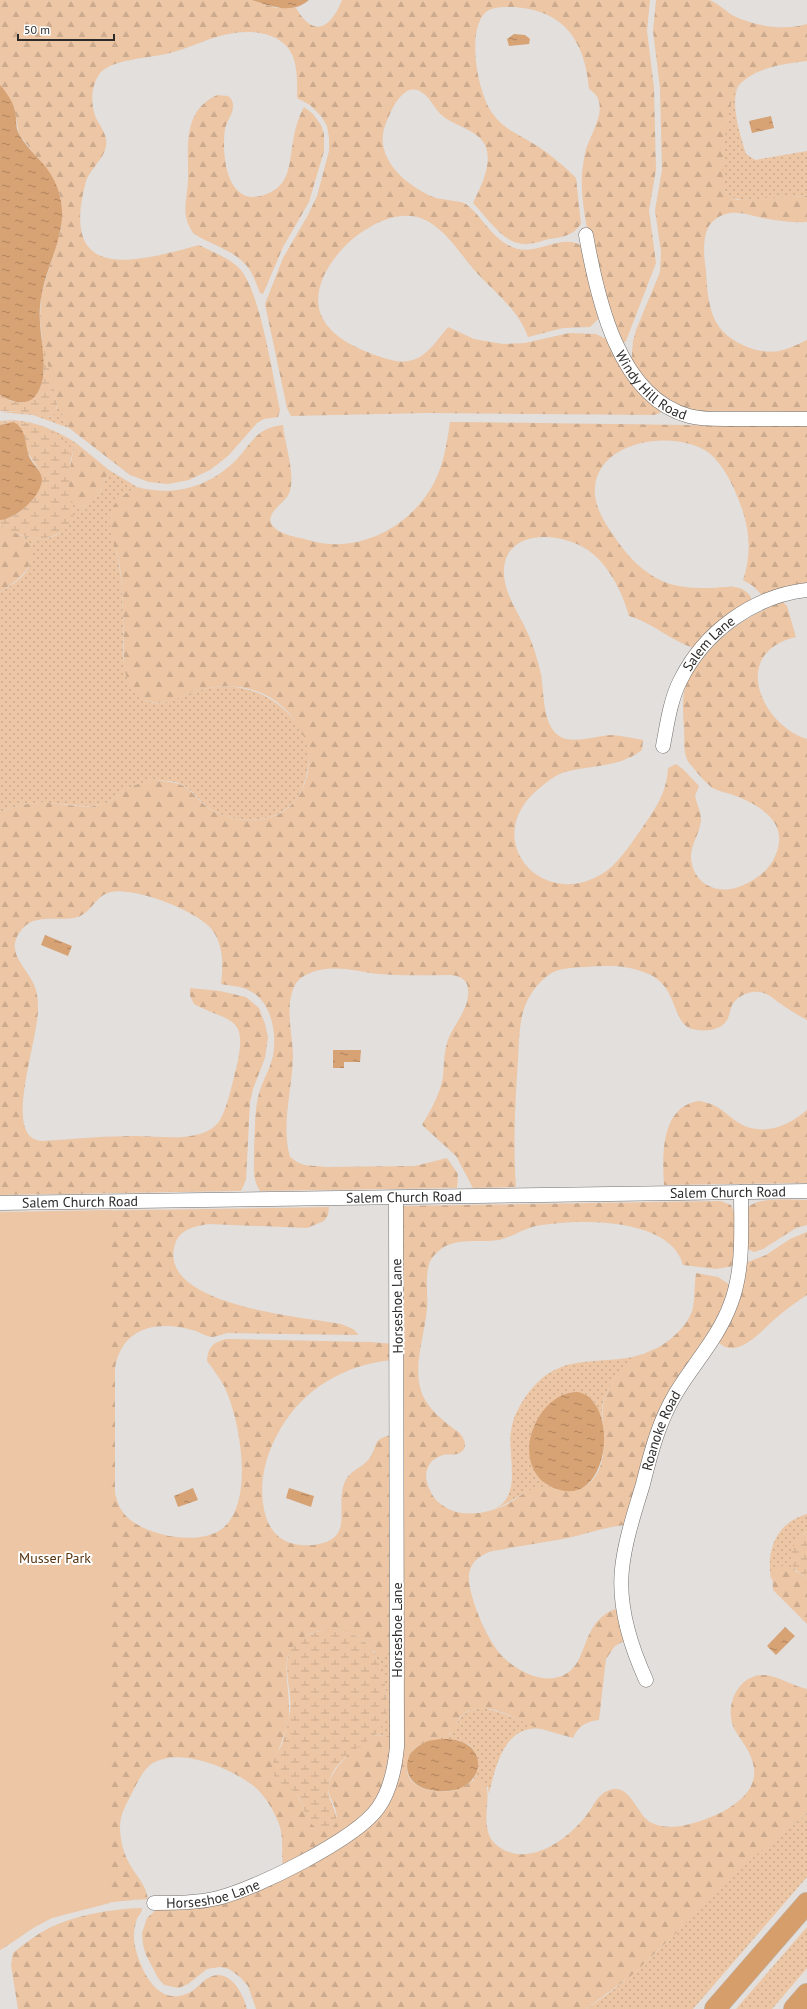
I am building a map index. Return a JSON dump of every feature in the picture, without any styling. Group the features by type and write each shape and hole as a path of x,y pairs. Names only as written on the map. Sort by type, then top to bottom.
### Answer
{"highway":[{"path":"715,2009 807,1903"},
{"path":"794,2009 807,1994"}],"street":[{"name":"Windy Hill Road","path":"586,235 598,289 617,347 632,372 656,399 679,413 700,418 807,419"},
{"name":"Salem Lane","path":"663,746 672,702 678,686 692,662 709,640 728,623 756,605 777,596 807,590"},
{"name":"Salem Church Road","path":"0,1203 807,1191"},
{"name":"Roanoke Road","path":"646,1680 633,1650 623,1608 621,1577 624,1554 651,1453 662,1420 676,1393 718,1331 732,1302 739,1267 741,1192"},
{"name":"Horseshoe Lane","path":"154,1903 214,1899 239,1891 321,1852 360,1827 379,1807 389,1785 396,1756 397,1731 396,1198"}],"green space":[{"path":"0,0 252,0 276,8 296,8 309,24 322,26 333,17 342,0 650,0 647,31 654,88 656,170 649,210 656,263 626,341 621,345 601,282 589,237 582,193 582,173 586,149 596,126 600,109 599,102 596,95 589,89 587,72 577,43 559,22 547,14 532,9 499,7 491,9 485,13 479,22 476,34 476,64 479,79 488,105 497,119 512,131 545,152 576,178 581,224 578,228 563,237 529,244 515,242 501,234 473,203 487,169 488,161 486,147 483,141 467,129 444,117 427,97 418,90 407,91 399,98 393,107 385,126 383,138 384,150 396,171 405,180 436,198 466,204 496,236 510,246 526,250 567,242 582,246 599,318 590,327 563,328 528,337 524,327 512,310 476,272 445,235 431,223 423,219 405,216 385,220 365,230 347,244 332,261 322,280 318,299 322,317 326,324 339,337 354,346 391,360 411,361 419,358 433,346 448,327 474,339 503,344 525,343 569,333 596,334 610,341 661,409 660,413 654,415 426,413 291,416 287,408 265,304 283,258 308,215 317,196 329,151 329,137 327,126 321,116 310,105 297,98 297,75 293,56 288,48 272,36 256,32 228,34 170,53 115,64 101,72 93,88 92,100 96,118 105,134 106,146 105,151 89,175 85,185 80,217 84,239 94,252 109,258 129,260 152,257 199,245 235,264 247,279 259,314 265,335 280,410 278,417 264,419 257,423 228,456 210,470 189,480 168,484 149,482 130,475 69,428 58,406 53,390 43,345 40,321 41,295 61,230 62,208 60,195 51,176 19,134 14,107 0,85"},
{"path":"656,0 709,0 740,19 759,25 789,27 807,24 807,61 779,65 761,71 744,80 737,87 730,106 725,137 723,180 726,192 729,196 737,200 807,196 807,222 783,221 740,213 729,213 719,217 710,224 705,236 704,248 707,291 711,310 716,322 727,335 735,341 752,349 770,352 786,349 807,340 807,412 697,411 668,402 631,365 633,341 636,330 660,272 661,252 655,210 662,170 660,88 653,31"},
{"path":"740,84 735,99 735,109 746,154 755,160 807,151 807,196 742,200 732,197 724,189 722,172 726,130 732,97"},
{"path":"217,95 228,96 231,98 233,103 225,129 224,154 230,180 236,189 245,196 257,197 271,192 278,188 286,177 290,164 297,124 304,107 313,114 321,125 324,134 324,151 309,202 283,247 263,294 260,293 251,271 241,260 228,251 194,234 187,221 185,208 188,181 189,132 197,111 205,102"},
{"path":"41,334 57,404 55,414 48,417 22,412 0,411 0,395 11,401 23,403 36,395 40,388 44,373"},
{"path":"56,400 69,428 33,415 0,412 22,412 50,417 57,408"},
{"path":"10,420 40,425 68,438 76,443 70,462 69,450 64,441 56,433 46,428 34,425 0,421"},
{"path":"0,421 20,422 42,426 52,430 66,443 70,453 69,487 73,506 72,520 66,528 52,537 36,539 29,538 0,525 0,520 13,516 31,501 41,482 39,470 28,453 20,426 6,423 0,425"},
{"path":"450,422 807,426 807,584 762,595 753,586 743,580 749,550 746,521 731,482 719,463 709,453 695,446 678,441 642,443 624,449 610,458 600,471 595,487 598,508 608,528 622,547 641,568 657,578 674,585 696,588 732,587 742,589 751,597 751,601 694,648 638,619 629,616 620,591 611,574 593,554 570,541 541,537 528,539 516,545 508,554 504,568 504,577 512,603 531,640 542,678 546,715 553,730 559,736 571,740 613,735 643,740 642,750 633,756 613,763 572,770 562,773 548,781 535,792 520,811 514,830 517,849 526,865 540,877 558,883 578,883 600,875 617,861 632,843 655,809 665,786 668,768 676,764 683,769 699,786 695,796 700,811 701,820 692,848 691,857 692,866 701,881 715,888 732,889 752,881 766,870 776,854 779,843 779,833 775,824 770,816 753,804 712,788 687,760 684,747 683,697 685,687 692,673 710,650 737,625 782,601 787,606 796,637 776,645 763,657 758,672 759,688 765,704 776,719 790,731 807,739 807,1020 764,993 750,992 735,1001 724,1024 711,1030 696,1030 685,1025 670,994 664,986 657,979 639,970 624,967 594,966 555,971 538,984 529,997 523,1012 519,1036 515,1108 516,1187 473,1188 456,1156 422,1125 440,1090 447,1042 467,1002 468,989 465,980 451,975 387,975 339,969 326,969 313,972 297,981 290,1002 293,1057 287,1133 290,1157 304,1165 326,1167 415,1166 447,1158 458,1174 457,1188 260,1191 257,1186 254,1173 255,1123 259,1093 273,1056 273,1029 268,1011 257,996 247,989 221,984 221,950 217,937 206,923 166,902 135,893 122,891 111,892 101,896 83,915 71,918 42,919 28,923 17,937 15,952 35,987 38,1003 37,1021 25,1085 23,1106 24,1124 30,1136 42,1141 124,1136 184,1137 200,1134 210,1130 218,1123 227,1103 237,1065 240,1049 240,1037 238,1029 233,1023 226,1018 194,1004 190,996 190,988 220,991 246,997 259,1008 268,1037 265,1058 253,1089 250,1102 246,1180 241,1191 0,1195 0,812 18,806 36,803 81,806 100,805 116,798 124,791 137,784 162,781 172,782 185,787 190,790 203,804 219,814 242,819 265,819 285,810 293,803 304,785 309,766 307,747 301,730 290,714 275,701 258,692 228,686 206,688 164,703 158,703 140,697 132,689 124,666 121,580 119,561 111,534 109,521 114,505 124,495 137,487 165,491 178,490 204,483 227,468 238,458 252,440 262,432 267,429 283,425 291,467 291,484 290,491 285,500 271,516 270,520 272,525 279,531 289,535 326,544 345,544 363,540 380,534 397,525 424,499 434,483 440,468 445,453"},
{"path":"76,443 109,470 101,490 94,501 82,507 74,505 70,499 68,490 70,468"},
{"path":"109,470 137,487 119,500 113,508 110,519 110,528 122,585 123,660 132,687 139,696 147,701 161,703 209,688 222,686 235,687 259,693 281,707 296,721 304,733 308,746 309,761 301,791 291,805 278,814 248,820 227,817 209,808 183,785 171,781 150,781 136,785 124,791 116,798 100,805 87,806 35,803 17,806 0,812 0,592 23,576 30,564 31,557 27,542 17,534 38,539 58,535 65,530 70,522 73,513 71,501 83,507 93,501 100,492"},
{"path":"0,525 24,539 30,547 32,555 31,562 27,570 0,592"},
{"path":"699,1101 721,1109 739,1123 757,1129 775,1128 784,1125 800,1116 807,1110 807,1183 664,1185 664,1147 666,1134 671,1122 677,1112 687,1105"},
{"path":"783,1199 807,1200 807,1225 796,1228 763,1249 754,1252 746,1248 745,1229 747,1210 750,1206 764,1201"},
{"path":"721,1201 731,1205 735,1215 733,1266 716,1269 683,1265 675,1249 660,1237 641,1229 619,1224 596,1222 574,1222 536,1226 499,1240 454,1243 441,1249 431,1260 427,1275 427,1308 419,1358 418,1377 425,1400 434,1412 460,1434 464,1440 465,1447 464,1450 457,1454 438,1457 430,1463 426,1476 428,1486 435,1499 443,1506 461,1513 478,1513 495,1509 539,1487 546,1486 574,1490 581,1489 587,1485 594,1478 600,1468 603,1457 603,1410 605,1399 614,1379 627,1365 640,1356 663,1345 684,1326 693,1308 696,1273 718,1277 730,1285 724,1305 715,1324 676,1382 625,1525 609,1527 563,1539 489,1552 477,1559 470,1569 470,1588 476,1609 497,1650 503,1657 520,1670 540,1678 554,1678 566,1674 580,1657 595,1624 605,1615 618,1608 624,1641 615,1646 606,1659 599,1720 590,1722 580,1727 573,1738 535,1727 506,1714 492,1710 470,1710 462,1715 453,1730 445,1737 424,1743 416,1748 408,1762 408,1775 411,1781 417,1785 430,1790 438,1791 456,1790 477,1779 484,1782 487,1792 487,1822 490,1837 495,1844 501,1848 517,1854 537,1852 557,1842 582,1821 601,1795 607,1791 615,1789 622,1790 628,1794 646,1819 652,1823 669,1827 688,1825 722,1812 732,1806 740,1800 751,1786 754,1778 752,1760 733,1726 731,1709 736,1692 741,1685 747,1679 764,1675 775,1677 807,1689 807,1814 734,1873 679,1930 632,1975 586,2009 256,2009 248,1986 240,1977 229,1969 220,1967 207,1969 188,1984 179,1988 164,1985 158,1978 146,1955 143,1945 142,1933 147,1918 156,1910 167,1907 210,1904 317,1858 392,1786 403,1206"},
{"path":"329,1207 328,1215 324,1221 307,1228 208,1224 196,1226 186,1230 179,1237 174,1248 176,1268 190,1283 212,1296 239,1305 269,1312 341,1324 353,1329 359,1335 227,1333 212,1337 192,1330 166,1326 143,1330 133,1335 125,1343 119,1354 115,1368 115,1493 121,1510 134,1522 145,1529 172,1536 187,1538 213,1534 223,1528 233,1516 239,1499 242,1480 242,1459 235,1418 230,1400 224,1386 207,1361 210,1349 218,1342 227,1339 370,1342 394,1344 394,1360 365,1365 337,1376 313,1391 302,1401 284,1423 271,1448 266,1462 262,1489 266,1517 269,1525 278,1536 297,1545 313,1545 326,1542 335,1537 339,1530 341,1522 342,1494 346,1479 369,1459 376,1443 381,1438 392,1435 394,1654 378,1654 360,1638 337,1630 313,1633 306,1636 299,1642 288,1656 286,1669 289,1705 288,1722 273,1766 274,1775 276,1778 294,1792 300,1799 311,1823 320,1828 328,1828 334,1824 337,1815 328,1791 328,1787 330,1780 339,1765 361,1743 380,1735 393,1737 390,1768 381,1797 364,1818 337,1836 283,1867 282,1836 279,1823 270,1805 257,1789 248,1782 223,1768 194,1759 180,1757 167,1758 155,1762 144,1771 139,1780 124,1810 120,1827 125,1853 129,1863 144,1886 148,1899 83,1907 58,1915 46,1920 0,1950 76,1211"},
{"name":"Musser Park","path":"112,1210 110,1903 52,1918 31,1929 0,1950 0,1212"},
{"path":"807,1232 807,1295 783,1312 756,1337 741,1346 733,1348 725,1347 718,1342 745,1263 766,1255 790,1239"},
{"path":"643,1354 619,1373 608,1390 602,1410 602,1421 594,1402 573,1392 564,1394 541,1414 532,1434 530,1448 531,1462 546,1484 554,1488 545,1487 528,1491 497,1508 488,1511 499,1506 507,1498 512,1477 510,1442 512,1425 520,1406 535,1385 547,1374 573,1364 629,1358"},
{"path":"807,1514 807,1532 803,1534 794,1568 797,1571 783,1566 771,1579 770,1562 774,1541 787,1525 796,1518"},
{"path":"807,1532 807,1578 794,1568 791,1553 799,1538"},
{"path":"778,1567 789,1567 807,1578 807,1624 773,1590 772,1574"},
{"path":"324,1630 335,1630 352,1634 366,1643 372,1650 382,1672 387,1697 387,1709 382,1728 339,1763 333,1772 329,1781 328,1790 336,1820 335,1825 331,1828 324,1829 313,1825 307,1817 298,1796 295,1792 277,1780 272,1768 274,1760 282,1745 290,1711 287,1672 288,1656 297,1641 310,1634"},
{"path":"372,1650 375,1653 394,1654 393,1737 380,1735 374,1736 381,1728 387,1707 381,1670"},
{"path":"483,1708 499,1712 543,1729 530,1729 520,1732 511,1739 504,1748 499,1759 489,1794 488,1787 474,1780 472,1782 477,1766 476,1755 473,1749 462,1742 455,1740 433,1740 450,1734 463,1714 471,1710"},
{"path":"807,1814 807,1877 693,2009 586,2009 607,1995 645,1963 742,1865"},
{"path":"142,1908 135,1926 135,1946 141,1965 158,1990 166,1995 176,1996 186,1994 208,1978 216,1975 222,1976 229,1978 234,1983 242,1996 247,2009 18,2009 11,1965 13,1953 30,1940 59,1923 106,1911"},
{"path":"807,1927 807,1968 772,2009 736,2009"}],"water":[{"path":"252,0 309,0 296,7 281,8"},
{"path":"514,34 525,35 530,39 529,44 509,46 507,39"},
{"path":"0,85 13,104 19,134 54,180 60,197 62,213 61,228 47,274 40,306 40,324 44,360 43,378 37,394 28,402 15,402 0,395"},
{"path":"771,116 774,128 752,133 749,121"},
{"path":"13,422 21,428 31,460 39,471 42,479 38,492 27,506 13,516 0,520 0,425"},
{"path":"45,935 72,946 68,956 41,945"},
{"path":"333,1050 361,1050 360,1062 344,1062 344,1068 333,1068"},
{"path":"578,1392 591,1400 600,1414 604,1432 603,1451 598,1469 589,1483 575,1491 557,1489 543,1482 534,1470 530,1458 529,1445 537,1420 545,1409 555,1400 566,1394"},
{"path":"193,1488 198,1500 178,1507 174,1496"},
{"path":"289,1488 314,1496 311,1507 286,1498"},
{"path":"785,1627 795,1636 776,1655 767,1646"},
{"path":"449,1739 464,1743 474,1751 478,1761 477,1771 471,1781 460,1788 445,1791 426,1789 418,1786 412,1781 407,1768 410,1755 415,1749 425,1742"}]}
